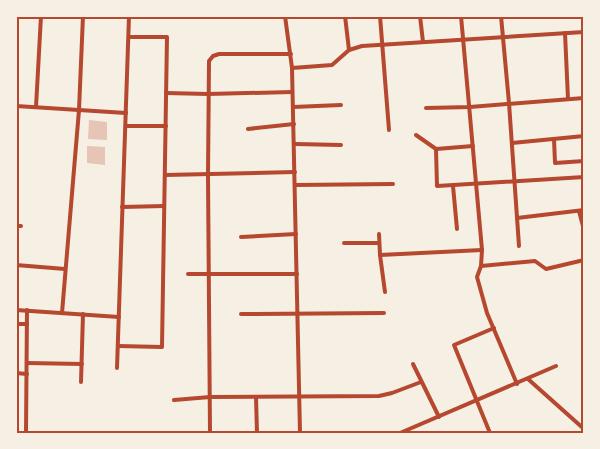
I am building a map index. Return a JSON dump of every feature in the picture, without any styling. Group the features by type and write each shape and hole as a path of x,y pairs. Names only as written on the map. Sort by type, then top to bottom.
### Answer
{"street":[{"path":"36,107 41,16"},
{"path":"62,313 79,110 83,16"},
{"path":"118,368 129,16"},
{"path":"285,16 292,68 300,433"},
{"path":"344,16 347,51"},
{"path":"380,16 389,130"},
{"path":"420,16 423,42"},
{"path":"462,16 482,250 481,266 477,277 487,313 517,384"},
{"path":"501,16 510,103 519,246"},
{"path":"292,68 335,64 347,51 362,46 584,32"},
{"path":"565,33 568,99"},
{"path":"118,346 162,347 167,37 129,37"},
{"path":"210,433 209,61 213,56 219,54 291,54"},
{"path":"166,93 292,92"},
{"path":"426,108 470,107 584,98"},
{"path":"293,107 341,105"},
{"path":"16,106 126,113"},
{"path":"248,129 294,124"},
{"path":"126,126 166,126"},
{"path":"416,135 436,149 473,146"},
{"path":"512,143 584,136"},
{"path":"554,139 555,163 584,162"},
{"path":"294,144 341,144"},
{"path":"436,149 438,186 584,177"},
{"path":"165,176 295,172"},
{"path":"295,185 392,184"},
{"path":"453,186 456,229"},
{"path":"122,207 164,206"},
{"path":"517,218 581,211 584,230"},
{"path":"241,237 296,234"},
{"path":"379,234 385,292"},
{"path":"344,243 379,242"},
{"path":"380,255 482,250"},
{"path":"481,266 535,261 546,269 584,260"},
{"path":"16,265 65,270"},
{"path":"188,274 297,274"},
{"path":"16,310 119,317"},
{"path":"26,433 27,310"},
{"path":"241,314 384,313"},
{"path":"81,382 82,314"},
{"path":"16,324 27,324"},
{"path":"490,433 454,346 494,328"},
{"path":"27,363 82,364"},
{"path":"413,364 439,417"},
{"path":"400,433 556,366"},
{"path":"16,373 27,374"},
{"path":"528,379 584,429"},
{"path":"174,400 210,397 379,396 421,382"},
{"path":"256,397 257,433"}],"building":[{"path":"89,120 107,122 107,140 88,139"},
{"path":"87,146 105,147 105,165 87,163"}]}
